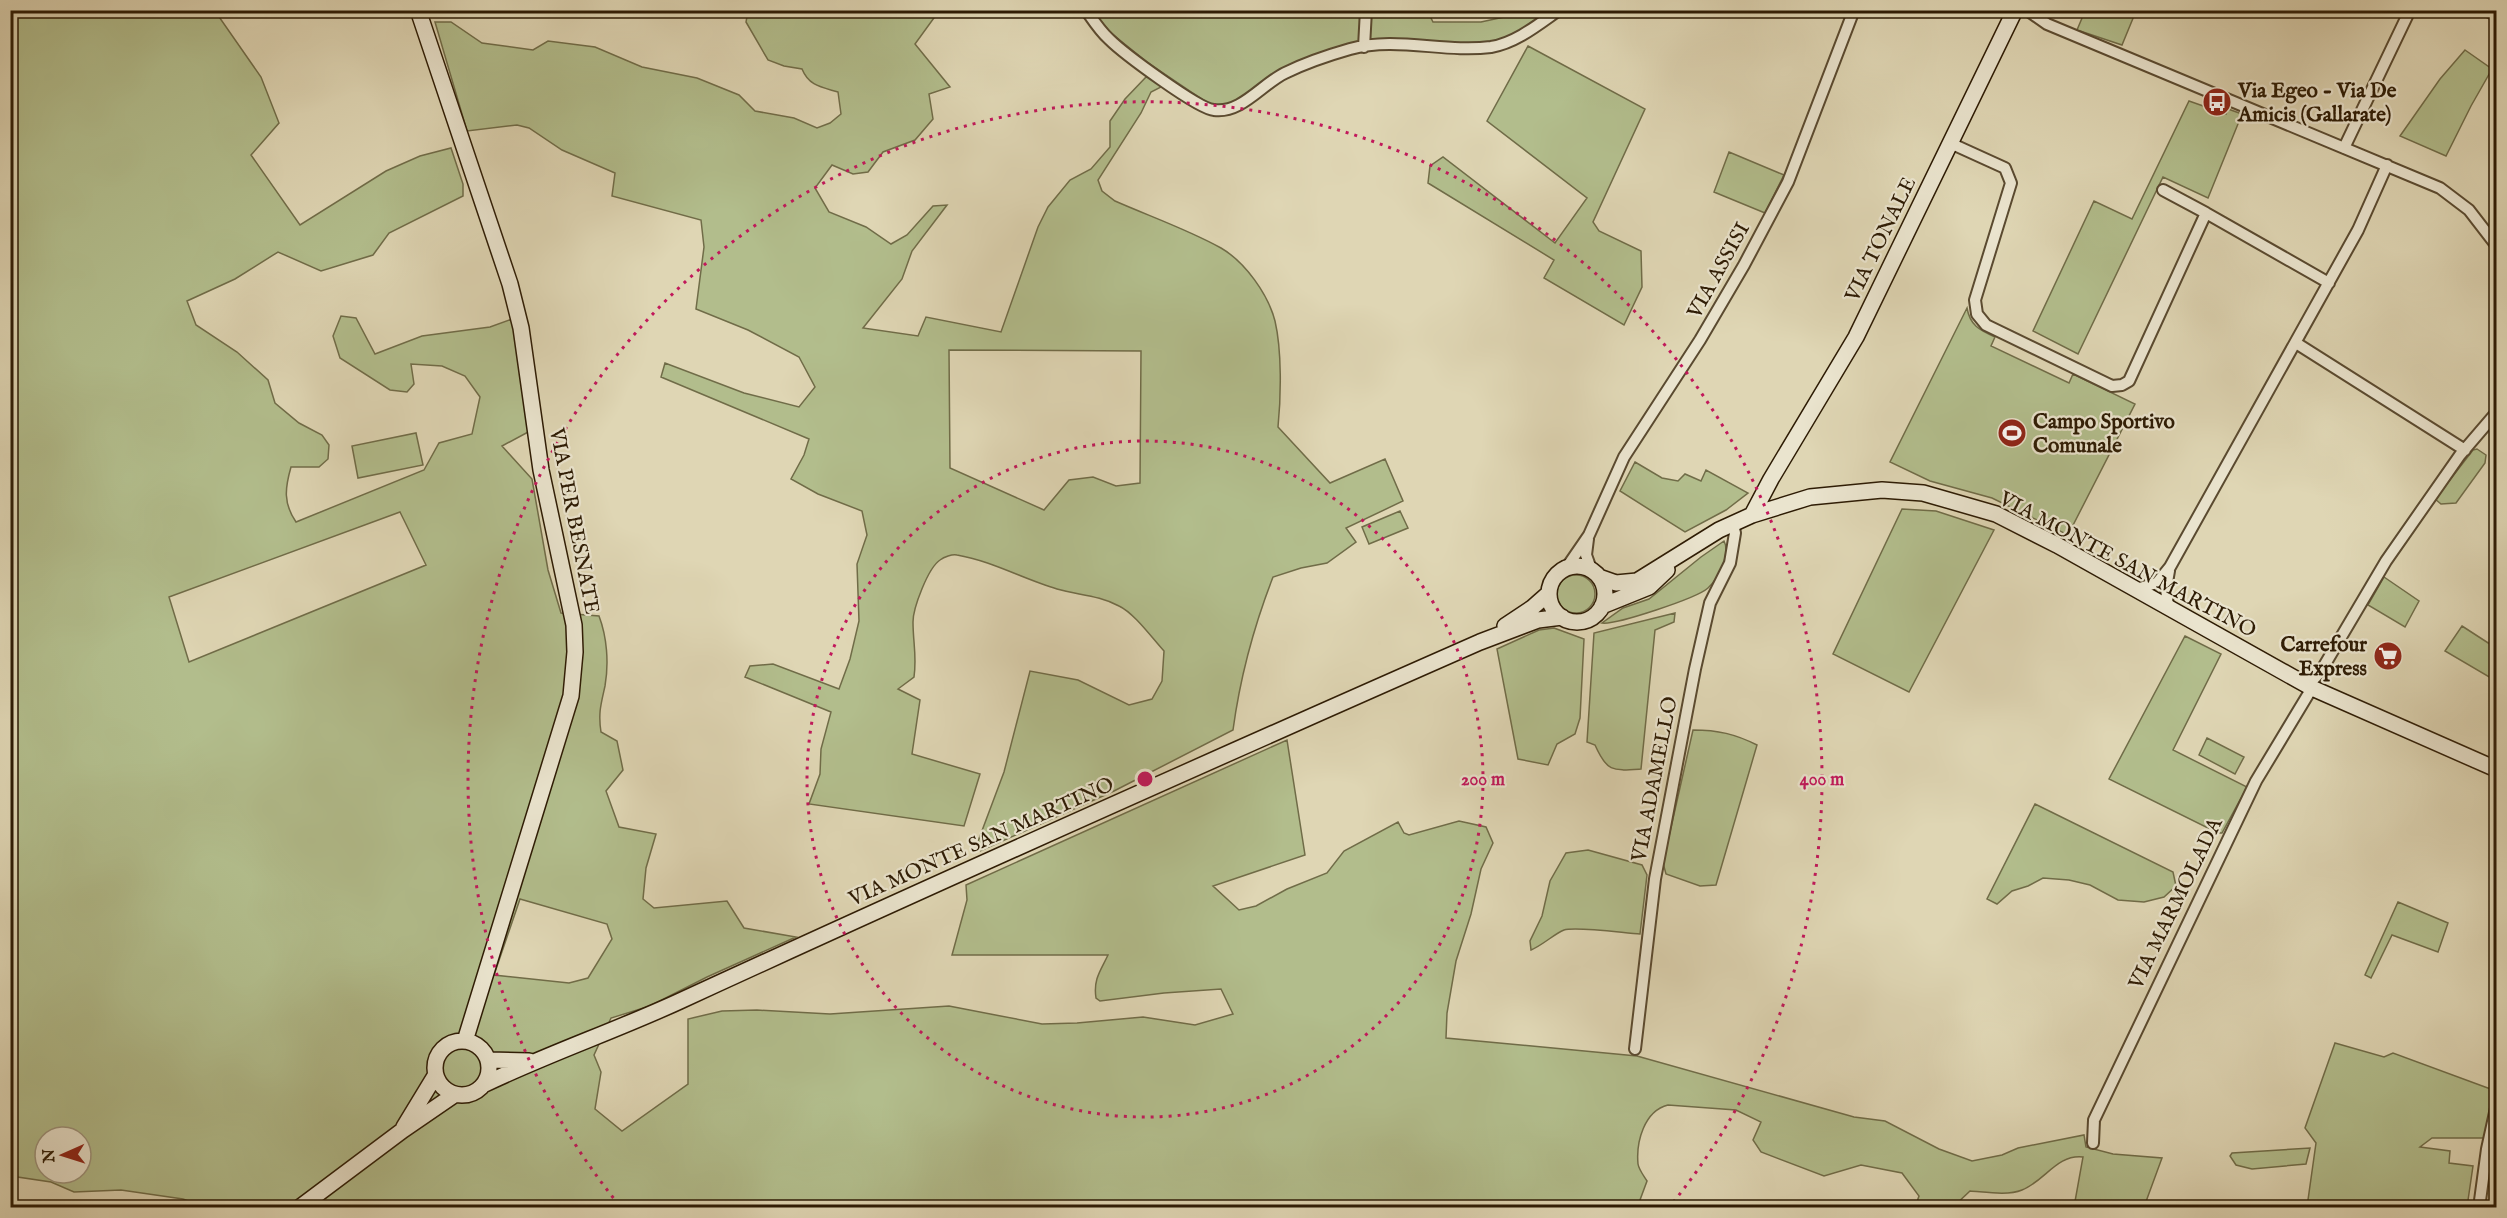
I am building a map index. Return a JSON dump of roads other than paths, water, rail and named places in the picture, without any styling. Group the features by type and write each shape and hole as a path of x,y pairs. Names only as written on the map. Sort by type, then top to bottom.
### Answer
{"street":[{"name":"VIA PER BESNATE","path":"418,10 510,284 521,328 541,470 574,625 575,652 571,696 465,1041"},
{"path":"1086,10 1108,39 1197,104 1213,111 1227,110 1239,105 1286,73 1350,49 1378,44 1492,47 1522,35 1559,10"},
{"path":"1364,46 1366,10"},
{"name":"VIA ASSISI","path":"1567,567 1589,535 1624,457 1700,340 1744,265 1788,182 1854,10"},
{"name":"VIA TONALE","path":"1752,515 1770,479 1856,336 2015,10"},
{"path":"2027,10 2047,24 2440,188 2455,198 2481,222 2496,245"},
{"path":"2344,148 2410,10"},
{"path":"2485,10 2496,15"},
{"path":"1950,143 2005,168 2011,183 1975,300 1977,314 1986,325 2112,386 2122,385 2129,381 2206,213"},
{"path":"2136,589 2157,582 2170,567 2358,230 2387,165"},
{"path":"2163,190 2329,283"},
{"path":"2296,343 2465,450"},
{"path":"2312,688 2386,561 2465,450 2496,413"},
{"path":"1770,479 1775,500 1781,506"},
{"name":"VIA MONTE SAN MARTINO","path":"1480,642 1532,608 1549,593 1554,576 1567,567 1578,565 1616,583 1636,581 1752,515 1810,497 1860,491 1905,492 1941,497 1996,514 2136,589 2312,688 2496,769"},
{"name":"VIA ADAMELLO","path":"1635,1049 1655,879 1695,669 1710,603 1730,563 1735,533 1733,524"},
{"name":"VIA ASSISI","path":"1589,535 1586,555 1595,573"},
{"name":"VIA MONTE SAN MARTINO","path":"299,1208 454,1095 465,1096 475,1093 483,1085 532,1061 653,1013 969,868 1480,642 1538,620 1562,617 1576,622 1592,617 1602,606 1649,587 1692,548"},
{"path":"2168,608 2166,588 2170,567"},
{"path":"1595,573 1605,591 1602,606"},
{"path":"1549,593 1552,607 1562,617"},
{"path":"2312,688 2314,679 2321,670"},
{"name":"VIA MARMOLADA","path":"2093,1143 2094,1120 2202,891 2256,781 2312,688"},
{"path":"465,1041 483,1050 488,1060 488,1077 483,1085"},
{"name":"VIA MONTE SAN MARTINO","path":"403,1130 435,1076 436,1058 441,1050 447,1044 465,1041"},
{"name":"VIA MONTE SAN MARTINO","path":"488,1060 532,1061"},
{"path":"435,1076 442,1088 454,1095"},
{"path":"2479,1208 2487,1149 2496,1108"}],"place":[{"name":"Via Egeo - Via De Amicis (Gallarate)","path":"2217,102"},
{"name":"Campo Sportivo Comunale","path":"2012,433"},
{"name":"Carrefour Express","path":"2388,656"}]}
